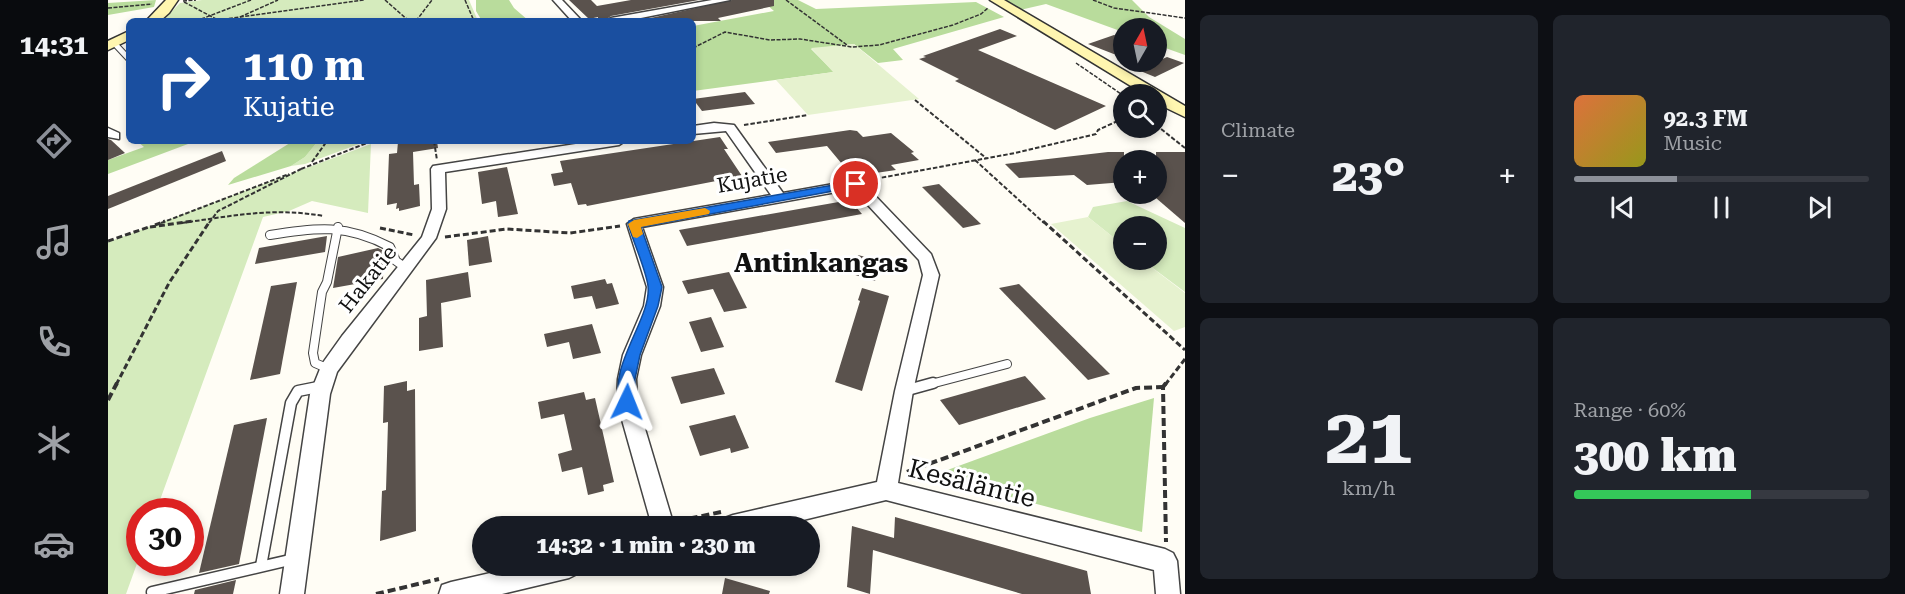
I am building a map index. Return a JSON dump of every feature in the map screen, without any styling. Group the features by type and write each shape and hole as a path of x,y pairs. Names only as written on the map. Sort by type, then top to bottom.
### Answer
{"street":[{"path":"557,0 574,18"},
{"path":"622,18 653,9 726,0"},
{"path":"155,18 175,1"},
{"path":"994,2 1136,84"},
{"path":"111,45 126,37"},
{"path":"1167,102 1185,112"},
{"path":"696,130 730,128 780,198"},
{"path":"438,169 600,144"},
{"name":"Hakatie","path":"292,594 322,386 329,369 429,238 439,209 438,169"},
{"path":"856,184 926,258 931,275 904,391 886,490"},
{"name":"Kujatie","path":"634,224 856,184"},
{"path":"634,224 655,287 651,306 632,355 627,379 627,402 660,516"},
{"name":"Kesäläntie","path":"776,516 886,490 1165,561"},
{"path":"1165,561 1168,594"},
{"path":"451,585 507,576"}],"lane":[{"path":"111,45 126,57"},
{"path":"270,235 314,228 338,227 380,241 390,247 396,261 405,268"},
{"path":"329,369 315,363 313,353 322,292 327,282 338,227"},
{"path":"904,391 1007,364"},
{"path":"261,566 291,403 298,391 322,386"},
{"path":"152,592 297,558"}],"path":[{"path":"205,18 251,0"},
{"path":"239,18 278,0"},
{"path":"244,18 364,0"},
{"path":"385,0 405,18"},
{"path":"419,18 432,0"},
{"path":"465,0 473,18"},
{"path":"786,0 847,45"},
{"path":"1093,0 1114,8 1185,18"},
{"path":"108,8 175,1 208,17"},
{"path":"696,46 725,32 770,40 800,39 852,47 879,45 953,25 981,14 994,2"},
{"path":"915,100 986,158"},
{"path":"730,128 808,115"},
{"path":"856,184 873,178 1054,145 1096,134 1098,130 1113,123"},
{"path":"1167,134 1185,148"},
{"path":"310,164 325,144"},
{"path":"108,400 169,283 211,219 218,212 310,164 364,144"},
{"path":"434,144 438,169"},
{"path":"975,160 1185,350"},
{"path":"108,241 301,169"},
{"path":"150,227 295,211 329,218"},
{"path":"373,227 429,238 507,229 570,233 634,224"},
{"path":"1165,561 1168,522 1163,387 1185,359"},
{"path":"910,471 1136,388 1163,387"},
{"path":"376,594 451,585"}],"green space":[{"path":"156,0 154,7 108,15 108,3"},
{"path":"202,0 469,0 477,18 165,18 180,3"},
{"path":"476,0 509,0 526,18 480,18 476,11"},
{"path":"761,0 798,0 816,9 976,2 1004,17 893,49 903,60 878,63 854,44 811,49 834,72 696,91 696,25 774,11"},
{"path":"1005,0 1132,0 1151,18 1113,18 1113,28 1046,4 1020,10"},
{"path":"1167,28 1185,39 1185,55 1167,49"},
{"path":"854,44 919,99 808,115 776,80 833,72 811,48"},
{"path":"140,144 188,144 108,174 108,160 144,147"},
{"path":"288,144 316,144 305,157 291,166 228,185 234,178"},
{"path":"316,144 359,144 305,164 291,166 305,157"},
{"path":"371,144 368,213 312,201 289,211 263,217 161,498 126,498 126,576 132,576 126,594 108,594 108,242"},
{"path":"1113,203 1133,204 1159,216 1113,216 1113,237 1088,217 1093,207"},
{"path":"1088,217 1113,237 1113,270 1155,270 1185,293 1185,327 1174,331 1051,224"},
{"path":"1167,220 1185,228 1185,292 1155,270 1167,270"},
{"path":"1154,398 1142,532 931,476 1090,418"}],"building":[{"path":"569,0 591,0 597,6 631,0 699,0 608,18 588,18"},
{"path":"732,0 774,0 774,6 718,18 721,21 696,21 696,18 651,18"},
{"path":"1000,29 1017,36 978,50 1106,106 1055,130 955,81 959,79 919,59"},
{"path":"1113,35 1113,54 1088,44"},
{"path":"1167,57 1184,63 1167,71"},
{"path":"1143,72 1165,72 1155,77"},
{"path":"745,92 755,104 702,111 696,103 696,99"},
{"path":"850,130 857,131 863,137 891,133 914,152 911,153 919,160 891,165 896,170 862,175 850,162 842,164 827,146 776,153 768,142"},
{"path":"720,137 728,149 724,149 742,176 587,206 586,204 578,205 571,183 554,186 551,174 563,172 560,161 673,144 696,144 696,141"},
{"path":"108,139 111,140 125,153 108,160"},
{"path":"398,144 437,144 438,148 413,152 414,185 419,184 420,206 399,211 399,208 396,209 397,203 387,205 389,154 397,153"},
{"path":"222,151 226,161 108,209 108,196"},
{"path":"1113,152 1113,183 1087,185 1074,175 1019,178 1005,164"},
{"path":"1167,152 1185,152 1185,223 1163,204 1167,204"},
{"path":"507,167 518,214 498,217 496,201 482,204 478,172"},
{"path":"939,184 981,224 963,228 922,187"},
{"path":"850,200 862,214 687,246 679,230"},
{"path":"327,236 325,252 255,264 259,248"},
{"path":"488,236 492,262 469,266 467,240"},
{"path":"378,248 384,251 383,279 333,288 338,257"},
{"path":"858,255 881,261 875,281 852,274"},
{"path":"468,272 471,297 441,303 443,347 419,351 419,318 427,316 426,280"},
{"path":"729,272 747,308 724,312 713,289 688,294 682,281"},
{"path":"605,279 607,284 612,283 619,304 596,309 592,296 574,299 571,286"},
{"path":"297,282 280,374 250,380 271,286"},
{"path":"1019,284 1110,374 1088,380 999,288"},
{"path":"862,288 889,296 862,391 835,382"},
{"path":"711,317 724,347 701,352 689,322"},
{"path":"592,324 601,353 573,359 569,342 547,347 544,334"},
{"path":"714,368 725,394 681,404 671,377"},
{"path":"1025,376 1046,399 959,425 940,400"},
{"path":"407,381 407,391 415,389 416,531 380,541 382,491 386,490 388,422 383,423 384,386"},
{"path":"584,392 586,400 595,398 614,482 603,485 604,491 588,495 582,467 562,472 558,454 572,450 564,414 541,419 538,402"},
{"path":"735,415 749,448 731,453 730,448 700,456 689,426"},
{"path":"267,418 239,564 204,572 204,552 234,425"},
{"path":"895,517 1087,571 1091,594 1022,594 873,550 870,594 847,587 852,526 894,538"},
{"path":"725,578 770,591 769,594 722,594"},
{"path":"236,580 233,594 194,594 195,590"}],"slow traffic":[{"path":"637,234 634,224 705,211"}],"district":[{"name":"Antinkangas","path":"821,263"}],"route":[{"path":"627,402 627,379 632,355 651,306 655,287 634,224 856,184"}]}
